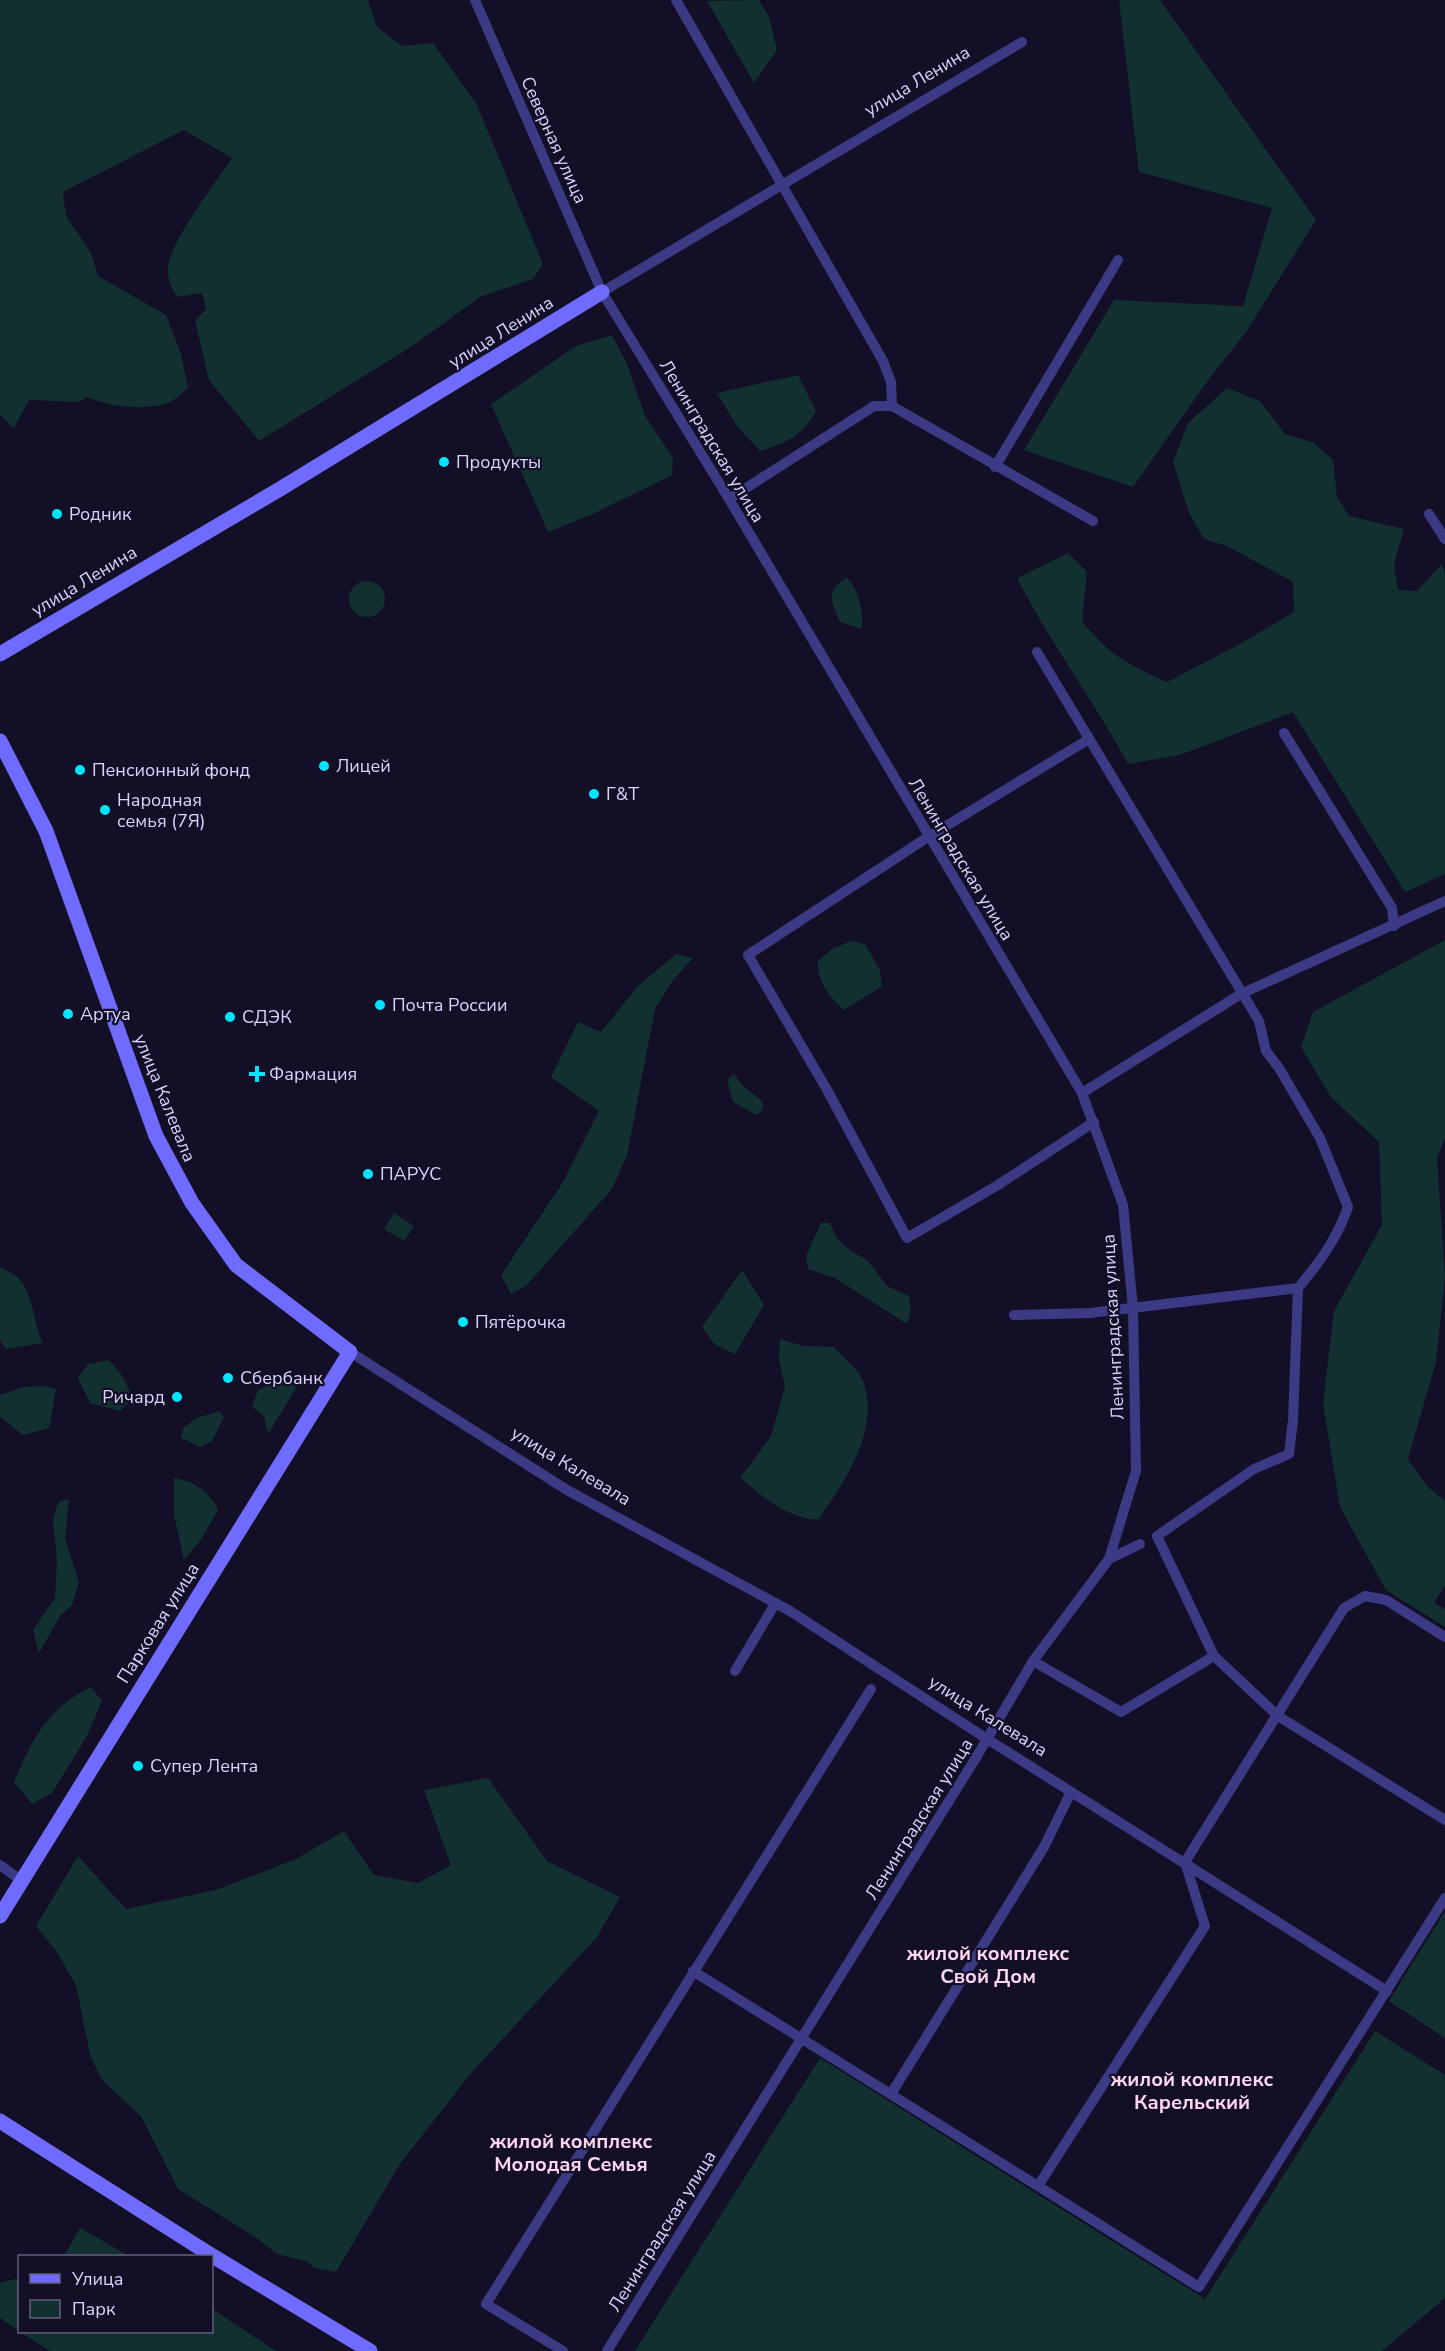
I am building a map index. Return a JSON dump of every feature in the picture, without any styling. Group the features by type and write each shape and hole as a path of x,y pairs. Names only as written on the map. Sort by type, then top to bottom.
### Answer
{"main road":[{"name":"улица Ленина","path":"0,654 280,489 602,292"},
{"name":"улица Калевала","path":"0,741 46,831 153,1128 192,1203 236,1265 350,1352"},
{"name":"Парковая улица","path":"0,1916 350,1352"},
{"path":"0,2121 210,2255"},
{"path":"213,2257 370,2351"}],"street":[{"name":"Северная улица","path":"475,0 602,292"},
{"path":"677,0 883,361 891,382 891,406"},
{"name":"улица Ленина","path":"602,292 1022,42"},
{"path":"995,467 1118,260"},
{"name":"Ленинградская улица","path":"602,292 729,499 1082,1093 1123,1205 1133,1308 1136,1471 1109,1559 1033,1661 987,1739 607,2351"},
{"path":"729,499 867,410 874,406 891,406 1093,521"},
{"path":"1429,514 1445,539"},
{"path":"1037,652 1241,994 1260,1021 1266,1051 1279,1068 1320,1138 1348,1208 1341,1228 1322,1261 1298,1288 1293,1420 1289,1454 1254,1469 1157,1536 1214,1656 1278,1716 1445,1820"},
{"path":"1284,733 1392,908 1394,926"},
{"path":"1089,739 928,837 748,955 826,1088 907,1238 998,1185 1094,1122"},
{"path":"1082,1093 1241,994 1445,901"},
{"path":"1014,1315 1090,1314 1298,1288"},
{"name":"улица Калевала","path":"350,1352 567,1490 612,1512 707,1568 776,1604 1387,1991"},
{"path":"1109,1559 1140,1544"},
{"path":"1038,2186 1205,1926 1185,1862 1344,1608 1365,1596 1386,1600 1445,1637"},
{"path":"735,1671 776,1604"},
{"path":"1033,1661 1121,1712 1214,1656"},
{"path":"563,2351 486,2304 871,1689 885,1674"},
{"path":"891,2094 1044,1847 1071,1792"},
{"path":"0,1865 22,1881"},
{"path":"693,1971 1199,2287 1445,1898"}],"green space":[{"path":"0,0 368,0 377,27 402,46 433,43 477,105 543,264 533,279 480,297 414,345 259,441 209,380 195,321 206,309 202,293 177,297 169,279 168,267 177,241 232,158 184,130 63,192 66,216 91,253 98,276 166,315 181,354 188,388 168,403 145,407 115,405 87,397 79,402 29,400 14,428 0,415"},
{"path":"759,0 769,17 777,50 754,83 707,1"},
{"path":"1119,0 1160,0 1316,220 1246,332 1206,383 1133,487 1024,450 1114,300 1243,306 1272,208 1139,172"},
{"path":"612,335 627,364 645,416 673,458 672,475 595,513 548,532 491,404 576,346"},
{"path":"798,375 816,411 799,433 760,451 737,426 717,393"},
{"path":"1227,388 1260,401 1285,434 1314,443 1333,460 1337,497 1349,516 1404,529 1394,564 1398,590 1417,591 1442,564 1445,574 1445,874 1405,892 1293,712 1180,755 1128,764 1043,626 1017,578 1068,553 1087,572 1082,621 1102,643 1120,658 1167,682 1240,644 1294,612 1293,582 1227,546 1204,539 1189,513 1173,462 1188,423"},
{"path":"847,577 855,588 861,607 862,627 859,628 840,622 832,602 835,587"},
{"path":"367,581 380,586 385,599 380,612 367,617 354,612 349,599 354,586"},
{"path":"1445,940 1445,1138 1437,1159 1445,1277 1436,1362 1408,1459 1428,1487 1445,1501 1445,1585 1434,1603 1445,1609 1445,1627 1386,1590 1340,1507 1323,1403 1334,1311 1382,1225 1379,1142 1331,1097 1301,1047 1313,1012"},
{"path":"851,941 865,944 880,970 882,986 844,1010 825,988 818,969 818,961 832,949"},
{"path":"676,954 693,958 673,980 655,1009 627,1155 612,1189 526,1286 511,1294 501,1275 563,1182 599,1111 551,1077 578,1022 601,1032 638,986"},
{"path":"734,1074 743,1086 762,1101 763,1109 757,1115 733,1102 727,1080"},
{"path":"394,1213 414,1226 404,1241 384,1229"},
{"path":"821,1223 830,1223 837,1239 868,1261 887,1286 909,1296 911,1310 907,1324 835,1278 808,1269 806,1256"},
{"path":"0,1267 23,1283 43,1343 6,1349 0,1340"},
{"path":"742,1270 764,1305 735,1354 714,1344 702,1327"},
{"path":"780,1339 803,1346 834,1347 855,1369 864,1383 867,1420 857,1456 839,1489 818,1520 795,1515 785,1510 740,1478 771,1436 785,1387 779,1360"},
{"path":"109,1360 123,1377 133,1398 120,1411 90,1403 78,1378 88,1364"},
{"path":"291,1379 298,1385 268,1434 264,1416 252,1407 258,1390 276,1382"},
{"path":"43,1386 56,1389 49,1428 23,1435 0,1417 0,1395 23,1387"},
{"path":"219,1411 224,1417 212,1441 200,1447 181,1438 183,1428 197,1418"},
{"path":"174,1478 200,1488 210,1497 218,1510 200,1541 184,1560 174,1515"},
{"path":"69,1499 65,1538 79,1582 72,1605 60,1616 39,1653 33,1630 55,1598 57,1561 53,1520 58,1502"},
{"path":"91,1687 102,1701 87,1736 52,1793 32,1804 14,1782 27,1752 52,1715 76,1695"},
{"path":"488,1778 547,1861 620,1897 597,1937 471,2073 400,2164 336,2272 315,2268 306,2261 277,2254 258,2239 178,2189 141,2116 102,2080 90,2055 76,1985 56,1951 36,1926 78,1856 126,1909 216,1890 296,1859 344,1831 374,1875 418,1883 451,1865 424,1790"},
{"path":"1445,1911 1445,2038 1389,2001"},
{"path":"1375,2031 1445,2075 1445,2298 1382,2351 635,2351 820,2058 1205,2299"},
{"path":"80,2228 127,2255 65,2255"},
{"path":"18,2278 18,2330 0,2318 0,2283"},
{"path":"213,2310 276,2351 50,2351 22,2333 213,2333"}],"place":[{"name":"Продукты","path":"444,462"},
{"name":"Родник","path":"57,514"},
{"name":"Лицей","path":"324,766"},
{"name":"Пенсионный фонд","path":"80,770"},
{"name":"Г&Т","path":"594,794"},
{"name":"Народная семья (7Я)","path":"105,810"},
{"name":"Почта России","path":"380,1005"},
{"name":"Артуа","path":"68,1014"},
{"name":"СДЭК","path":"230,1017"},
{"name":"Фармация","path":"257,1074"},
{"name":"ПАРУС","path":"368,1174"},
{"name":"Пятёрочка","path":"463,1322"},
{"name":"Сбербанк","path":"228,1378"},
{"name":"Ричард","path":"177,1397"},
{"name":"Супер Лента","path":"138,1766"}],"district":[{"name":"жилой комплекс Свой Дом","path":"988,1964"},
{"name":"жилой комплекс Карельский","path":"1192,2090"},
{"name":"жилой комплекс Молодая Семья","path":"571,2152"}]}
